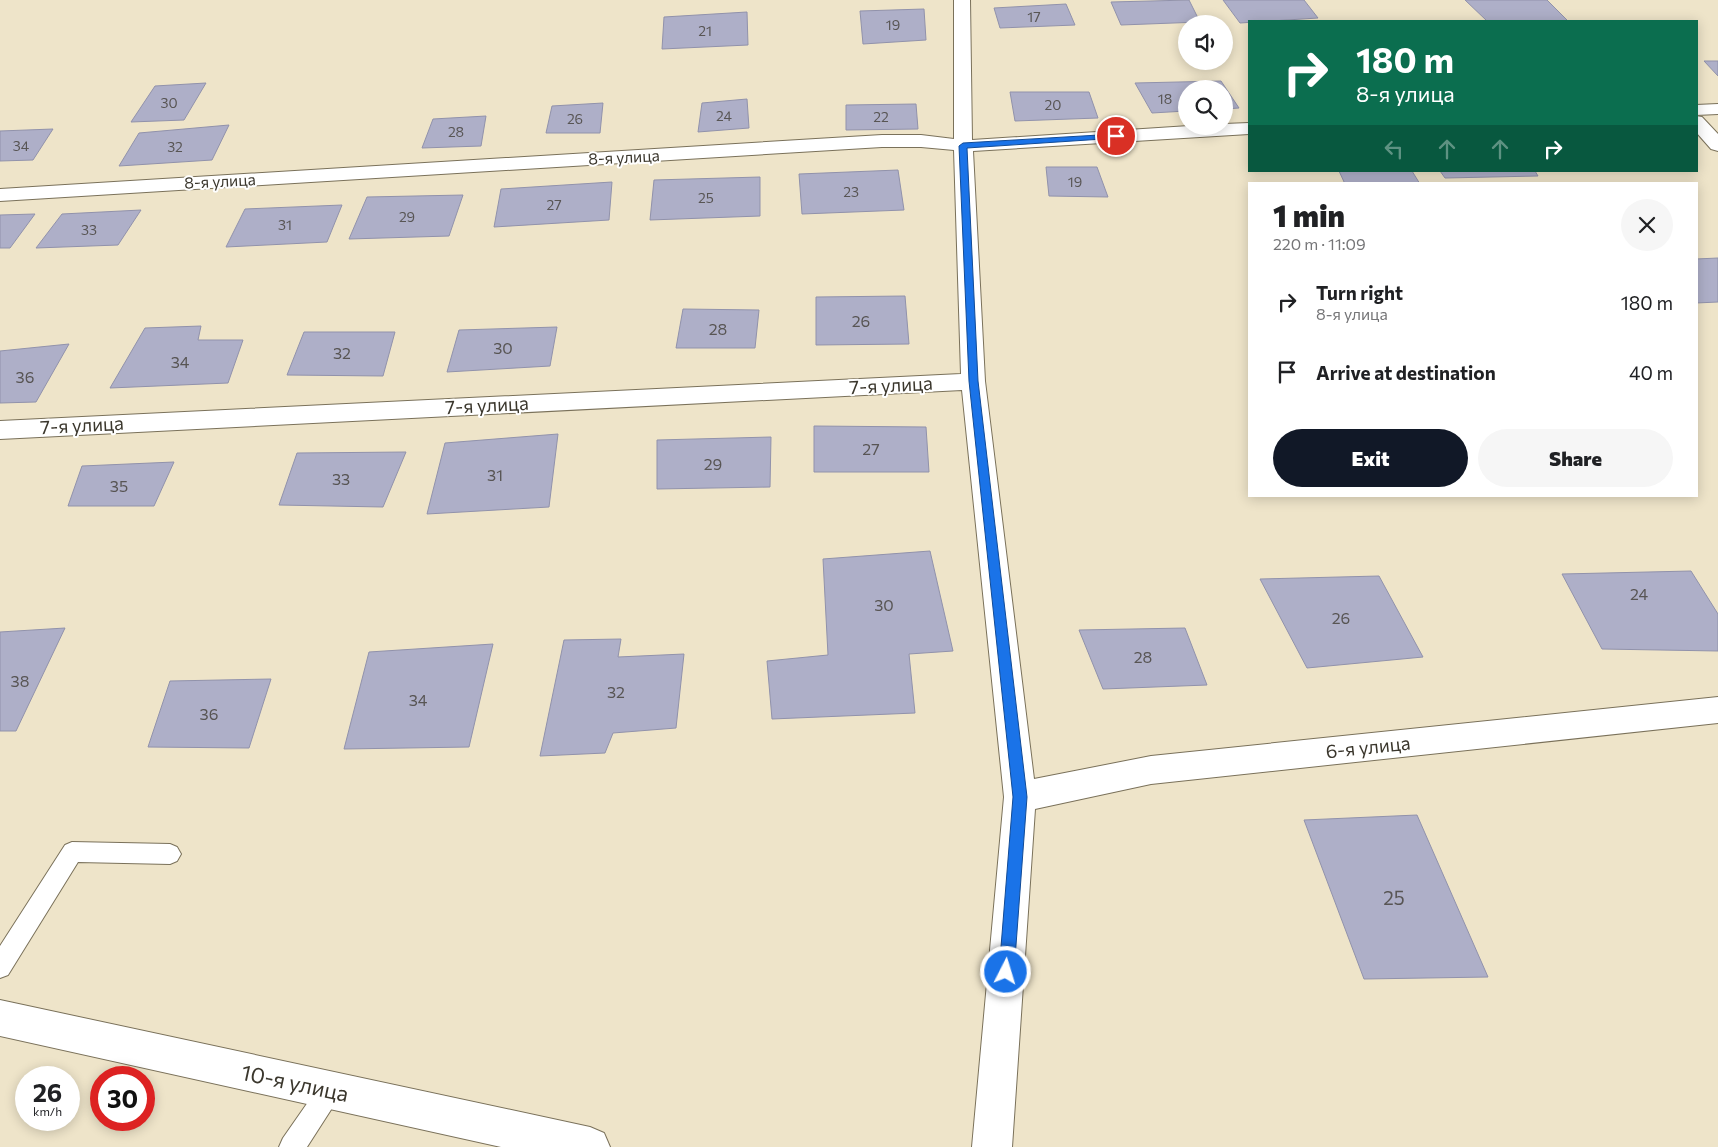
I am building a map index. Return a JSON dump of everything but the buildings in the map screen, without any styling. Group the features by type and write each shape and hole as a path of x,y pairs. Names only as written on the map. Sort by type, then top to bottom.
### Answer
{"street":[{"path":"962,0 963,146 974,381 1020,797 992,1147"},
{"path":"1698,110 1718,109"},
{"path":"1698,123 1718,145"},
{"name":"8-я улица","path":"0,195 872,142 921,141 963,146 1248,128"},
{"name":"7-я улица","path":"0,430 974,381"},
{"name":"6-я улица","path":"1020,797 1151,770 1718,710"},
{"name":"10-я улица","path":"0,1018 590,1147"}],"lane":[{"path":"0,967 72,852 170,854"},
{"path":"292,1147 331,1091"}],"route":[{"path":"1006,972 1020,797 974,381 963,146 1116,136"}]}
